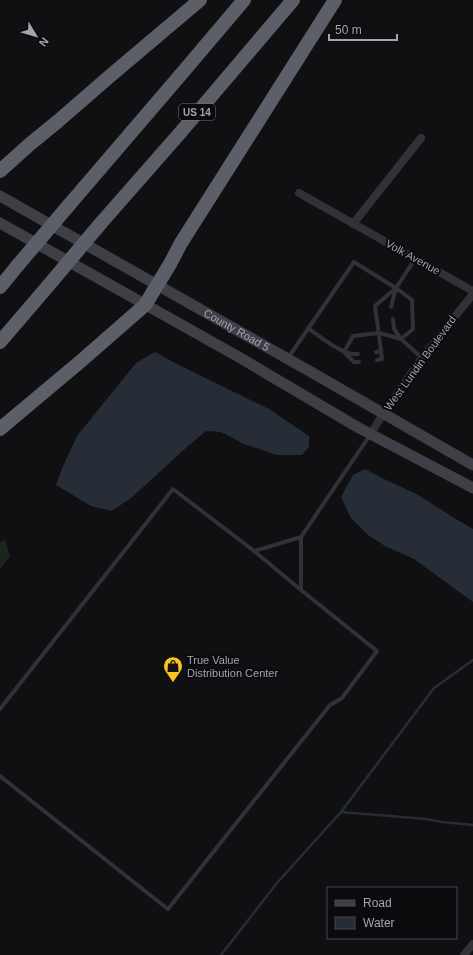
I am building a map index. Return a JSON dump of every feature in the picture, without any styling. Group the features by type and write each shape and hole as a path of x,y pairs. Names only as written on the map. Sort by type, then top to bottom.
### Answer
{"highway":[{"path":"0,171 200,0"},
{"path":"0,286 244,0"},
{"name":"US 14","path":"0,342 100,223 180,133 293,0"},
{"path":"0,429 81,362 145,305 181,243 335,0"}],"street":[{"path":"353,224 420,138"},
{"name":"Volk Avenue","path":"299,193 473,292"},
{"name":"County Road 5","path":"0,196 473,465"},
{"name":"County Road 5","path":"0,223 236,356 370,435 473,488"},
{"name":"West Lundin Boulevard","path":"370,435 422,358 473,292"},
{"path":"464,955 473,944"}],"lane":[{"path":"377,360 382,359 382,351 375,306 396,288 415,258"},
{"path":"288,359 354,262 396,288 412,300 413,329 401,339"},
{"path":"392,307 396,288"},
{"path":"393,319 394,329 401,339 422,358"},
{"path":"308,328 344,352 354,362 359,362"},
{"path":"344,352 353,336 379,333 401,339"},
{"path":"376,352 382,351"},
{"path":"344,352 358,354"},
{"path":"301,590 301,537 370,435"},
{"path":"0,709 173,489 254,551 377,651 342,698 330,706 168,909 138,887 0,776"},
{"path":"254,551 301,537"}],"shaded area":[{"path":"5,539 10,556 0,570 0,542"}],"water":[{"path":"155,352 269,409 309,436 309,447 302,455 277,455 244,444 221,432 206,431 130,499 111,511 91,506 56,485 77,436 136,363"},
{"path":"365,469 418,495 473,529 473,602 414,559 385,546 368,535 351,518 341,497 353,475"}],"waterway":[{"path":"221,955 277,883 341,812 434,688 473,660"},
{"path":"341,812 426,819 473,825"}],"place":[{"name":"True Value Distribution Center","path":"173,683"}]}
